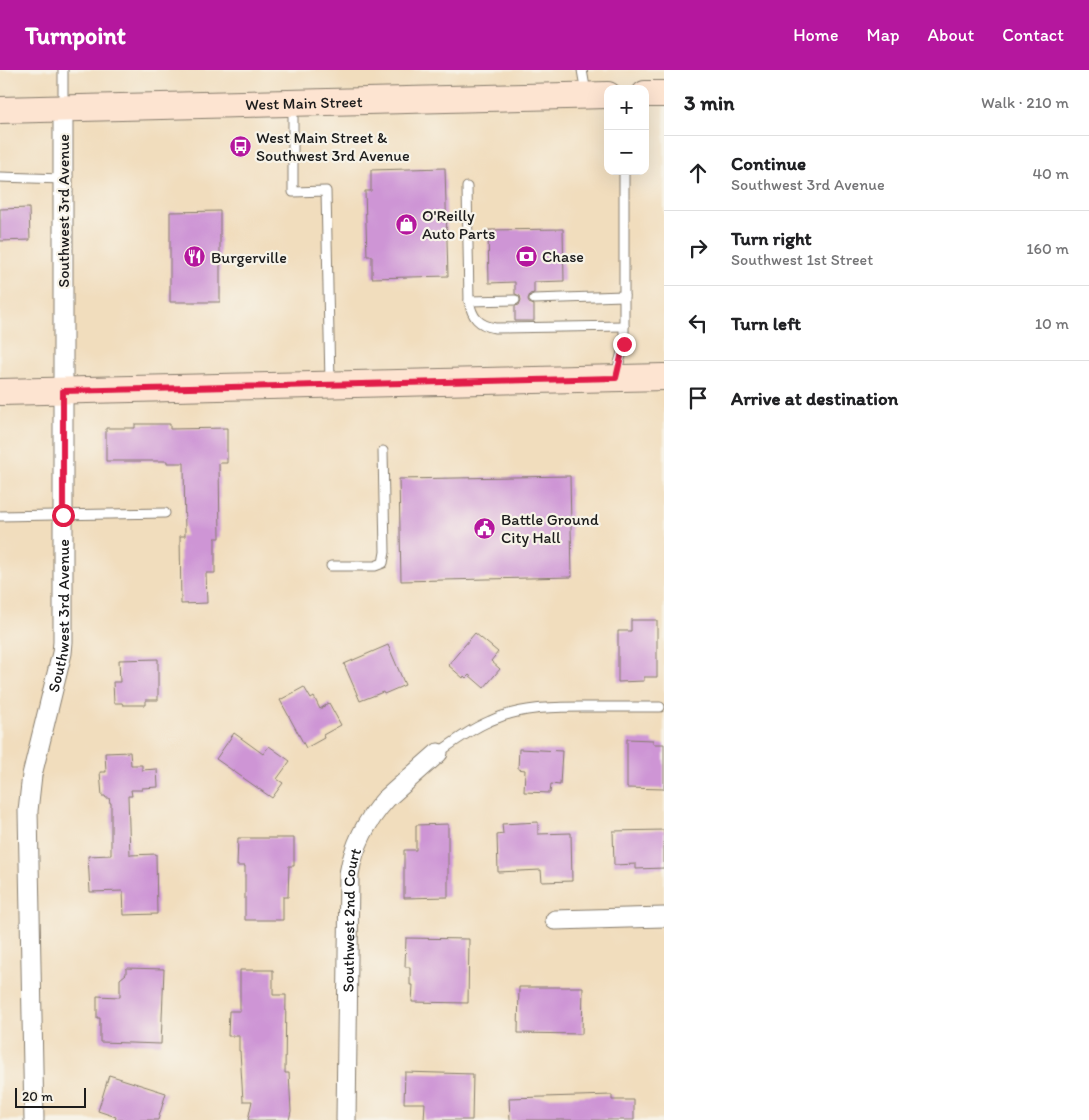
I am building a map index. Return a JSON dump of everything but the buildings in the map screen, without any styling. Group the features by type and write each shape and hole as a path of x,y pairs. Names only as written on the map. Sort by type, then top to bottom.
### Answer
{"street":[{"path":"649,94 664,94"},
{"name":"West Main Street","path":"0,110 597,95"},
{"name":"Southwest 3rd Avenue","path":"34,1120 28,811 32,775 62,653 63,632 63,108"},
{"path":"0,392 664,377"},
{"name":"Southwest 2nd Court","path":"346,1120 349,874 352,858 365,826 378,807 438,753"},
{"path":"555,920 664,918"}],"lane":[{"path":"62,70 63,108"},
{"path":"582,70 597,95"},
{"path":"293,103 292,192 326,191 330,385"},
{"path":"616,378 624,344 624,175"},
{"path":"0,177 63,180"},
{"path":"467,187 469,301 474,316 480,322 487,327 495,328 624,326"},
{"path":"534,299 624,296"},
{"path":"469,301 515,300"},
{"path":"331,566 375,566 383,563 383,451"},
{"path":"0,516 165,513"},
{"path":"438,753 465,734 491,720 526,710 567,707 660,707"}],"place":[{"name":"West Main Street & Southwest 3rd Avenue","path":"240,146"},
{"name":"O'Reilly Auto Parts","path":"406,224"},
{"name":"Chase","path":"526,256"},
{"name":"Burgerville","path":"195,257"},
{"name":"Battle Ground City Hall","path":"485,528"}],"route":[{"path":"63,515 63,391 616,378 624,344"}]}
